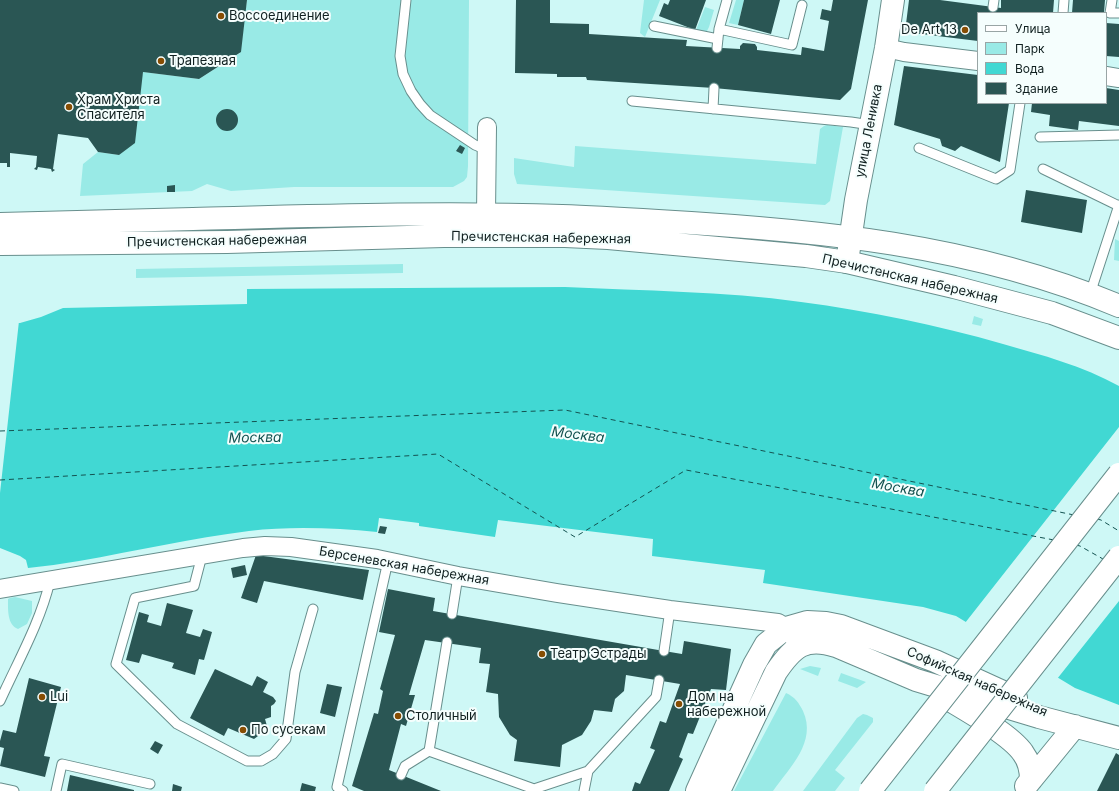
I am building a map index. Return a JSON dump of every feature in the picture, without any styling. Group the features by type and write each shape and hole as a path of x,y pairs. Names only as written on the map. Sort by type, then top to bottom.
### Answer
{"main road":[{"name":"улица Ленивка","path":"847,262 856,200 886,48 893,0"},
{"name":"Пречистенская набережная","path":"0,224 358,215 486,214 564,216 724,225 851,236 960,256 1012,268 1090,294 1119,306"},
{"name":"Пречистенская набережная","path":"0,244 227,242 444,236 565,236 608,238 806,256 847,262 954,287 1052,313 1119,338"},
{"path":"870,791 1119,474"},
{"path":"935,791 1119,557"},
{"name":"Софийская набережная","path":"786,628 807,622 826,623 841,626 935,661 1074,726"},
{"path":"709,789 754,665 766,644 786,628"},
{"name":"Софийская набережная","path":"800,646 811,642 823,642 836,646 916,680 1038,717 1119,738"},
{"path":"709,789 784,659 800,646"},
{"path":"916,680 967,711 1015,744 1028,761 1031,771 1026,785"},
{"path":"1026,785 1074,726"}],"street":[{"path":"886,48 904,52 977,61"},
{"path":"1107,76 1119,78"},
{"path":"486,214 487,127"},
{"name":"Берсеневская набережная","path":"0,589 243,548 265,546 291,547 388,561 458,576 557,593 670,610 778,623 786,628"},
{"path":"786,628 800,646"}],"lane":[{"path":"406,0 400,56 403,74 411,91 430,115 475,145 487,150"},
{"path":"654,26 718,44 719,29 727,0"},
{"path":"1063,12 1064,0"},
{"path":"1112,0 1110,13 1119,13"},
{"path":"719,29 792,45 802,5"},
{"path":"713,109 714,88"},
{"path":"632,101 871,125"},
{"path":"919,148 996,179 1010,170 1020,104"},
{"path":"1040,137 1119,135"},
{"path":"1043,169 1119,205 1090,294"},
{"path":"199,556 200,562 194,586 135,598 116,664 177,724 247,761 261,761 273,754 286,739 295,672 313,609"},
{"path":"343,791 337,787 388,561"},
{"path":"452,614 458,576"},
{"path":"0,701 34,628 44,604 50,581"},
{"path":"664,651 670,610"},
{"path":"401,775 405,766 429,751 447,642"},
{"path":"429,751 534,789 588,770 656,697 659,680"},
{"path":"56,791 62,764 150,784"},
{"path":"584,791 588,770"},
{"path":"0,788 14,791"}],"green space":[{"path":"247,0 469,0 468,166 467,177 464,181 453,187 294,187 231,191 207,184 192,191 80,196 83,164 98,152 119,155 143,72 199,79 240,53"},
{"path":"644,0 660,0 645,37 640,33"},
{"path":"736,0 744,0 738,25 729,23"},
{"path":"705,7 714,10 707,31 702,32 696,30"},
{"path":"827,125 843,127 830,201 825,205 517,184 514,174 514,158 574,167 575,146 816,164 820,129"},
{"path":"1115,239 1119,241 1119,261 1114,260"},
{"path":"403,264 403,273 136,278 136,269"},
{"path":"974,316 983,319 981,326 972,324"},
{"path":"15,597 32,601 32,613 27,624 18,629 12,624 8,612 8,599"},
{"path":"810,666 821,668 818,676 800,669"},
{"path":"841,673 866,682 857,688 838,681"},
{"path":"786,693 792,696 798,703 803,711 806,722 807,733 800,754 773,791 734,791"},
{"path":"863,714 873,718 873,722 835,770 845,778 835,791 803,791 857,718"}],"water":[{"name":"Москва","path":"565,287 683,292 772,298 903,319 1018,348 1077,367 1119,386 1119,705 1075,688 956,616 923,607 763,583 765,570 652,556 653,539 498,520 495,537 419,526 419,523 379,518 377,532 313,528 281,528 249,531 185,541 73,562 28,568 26,560 0,548 0,323 20,323 41,317 63,308 247,304 247,289"}],"pier":[{"path":"0,321 19,321 0,493"},
{"path":"1119,427 1119,601 1057,679 965,623"}],"building":[{"name":"Храм Христа Спасителя","path":"0,0 247,0 241,52 199,79 143,72 135,143 119,155 98,152 88,138 58,134 53,169 55,170 52,172 51,169 38,167 37,170 34,169 36,167 37,156 10,153 10,167 7,167 7,163 0,163"},
{"path":"516,0 550,0 550,23 589,24 589,34 687,40 686,46 740,49 740,46 743,43 755,44 757,50 801,55 802,47 824,51 829,21 820,19 822,9 831,11 833,0 868,0 851,89 840,100 714,88 587,80 586,77 557,77 557,74 515,73"},
{"path":"670,0 706,0 695,30 659,16 664,3 668,5"},
{"path":"744,0 780,0 771,34 738,25"},
{"path":"909,0 940,0 1001,8 1001,0 1054,0 1053,12 977,12 977,41 905,32"},
{"path":"1073,0 1105,0 1104,12 1072,12"},
{"path":"1107,23 1119,24 1119,57 1107,56"},
{"path":"904,66 977,75 977,104 1009,104 1000,162 961,146 955,151 942,146 940,139 894,125"},
{"path":"1107,88 1119,90 1119,126 1079,121 1078,130 1049,126 1050,115 1031,112 1032,104 1107,104"},
{"path":"223,109 231,109 238,116 238,124 231,131 223,131 216,124 216,116"},
{"path":"460,145 465,148 462,154 456,151"},
{"path":"175,185 175,192 167,192 167,186"},
{"path":"1026,190 1087,200 1082,233 1021,222"},
{"path":"380,526 387,527 385,534 378,533"},
{"path":"256,555 369,570 363,600 264,581 257,603 241,598"},
{"path":"245,565 247,575 233,578 231,568"},
{"path":"388,589 435,598 433,611 682,654 684,641 731,649 726,690 711,689 693,734 688,733 679,757 683,759 669,791 632,791 635,782 640,784 655,750 650,748 660,721 666,723 680,684 626,675 624,691 615,699 612,712 594,710 591,721 582,735 562,745 560,767 514,761 517,740 510,735 499,717 498,694 486,692 490,664 479,663 481,648 425,640 409,695 415,695 406,726 401,724 389,770 441,791 364,791 352,786 374,713 378,714 383,691 380,689 395,635 379,632"},
{"path":"167,603 193,610 186,633 200,637 203,629 212,632 204,660 199,659 195,675 172,668 174,663 142,654 139,663 126,660 139,612 149,615 147,622 161,626"},
{"path":"215,669 252,686 257,676 268,682 263,692 273,697 276,701 271,706 271,717 265,719 267,726 261,730 258,736 254,739 228,728 224,736 190,718"},
{"path":"29,678 61,687 44,756 50,757 45,777 0,766 4,748 0,747 3,730 16,733"},
{"path":"327,684 342,687 335,717 320,713"},
{"path":"155,741 163,745 158,754 150,749"},
{"path":"1116,753 1119,755 1119,791 1097,791"},
{"path":"70,775 134,790 134,791 67,791"},
{"path":"302,783 316,787 315,791 300,791"},
{"path":"173,784 182,787 181,791 172,791"}],"ferry route":[{"path":"0,431 565,410 1074,515"},
{"path":"0,480 438,454 575,537 686,470 1054,540"},
{"path":"1097,519 1119,531"},
{"path":"1076,545 1103,559"}],"place":[{"name":"Воссоединение","path":"221,16"},
{"name":"De Art 13","path":"965,30"},
{"name":"Трапезная","path":"161,61"},
{"name":"Храм Христа Спасителя","path":"69,107"},
{"name":"Театр Эстрады","path":"542,654"},
{"name":"Lui","path":"42,697"},
{"name":"Дом на набережной","path":"679,704"},
{"name":"Столичный","path":"398,716"},
{"name":"По сусекам","path":"243,730"}]}
